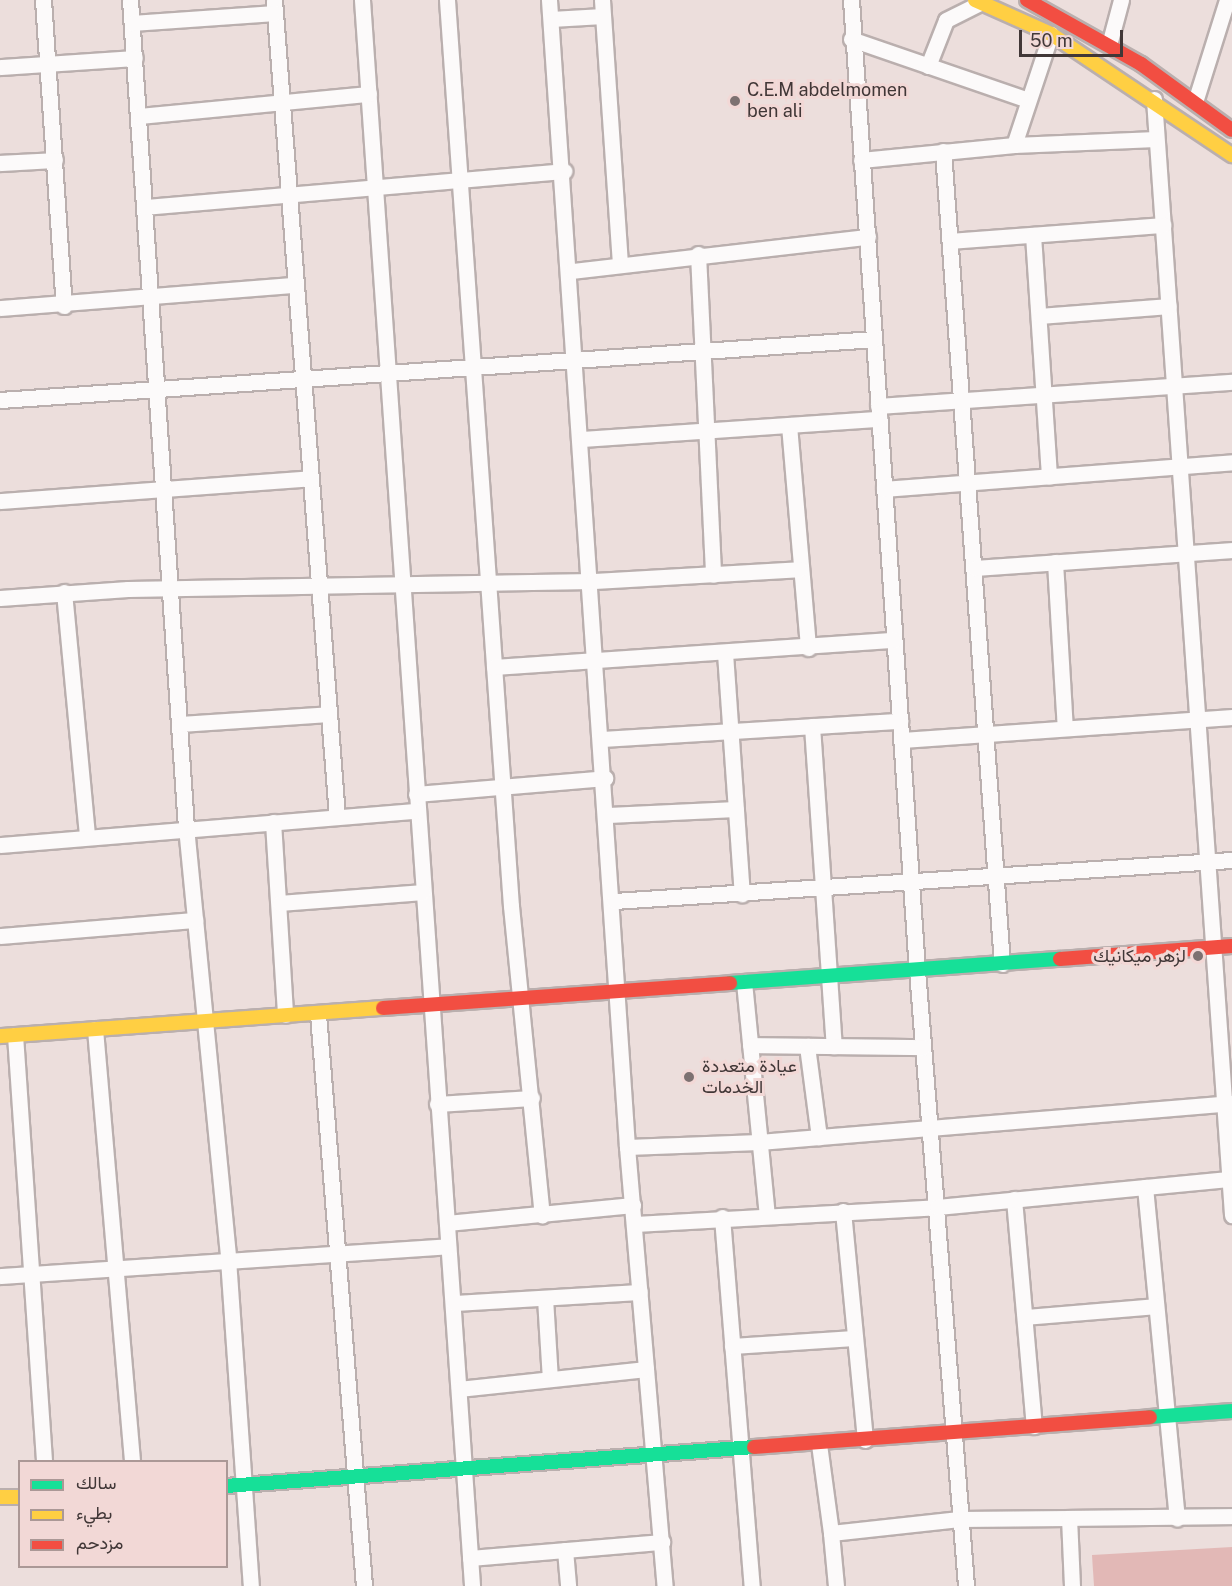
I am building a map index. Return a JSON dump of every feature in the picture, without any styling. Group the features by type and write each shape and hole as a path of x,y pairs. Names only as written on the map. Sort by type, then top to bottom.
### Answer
{"street":[{"path":"43,0 64,306"},
{"path":"130,0 186,827 228,1259 251,1586"},
{"path":"362,0 403,582 429,1005 454,1303 462,1471 472,1586"},
{"path":"447,0 462,180 487,580 520,998 532,1098 542,1215"},
{"path":"549,0 572,271 614,901 627,1147 665,1586"},
{"path":"851,0 851,39 868,237 894,640 913,882 917,970 966,1586"},
{"path":"1027,0 1109,45 1195,102 1232,130"},
{"path":"1109,45 1121,0"},
{"path":"1195,102 1227,0"},
{"path":"928,66 946,20 978,1 1051,34 1154,99 1232,155"},
{"path":"132,23 274,6 286,195 337,817"},
{"path":"551,19 603,8 620,264"},
{"path":"1014,145 1051,34"},
{"path":"851,39 1028,100"},
{"path":"0,67 135,58"},
{"path":"139,116 369,94"},
{"path":"1154,99 1184,554 1198,720 1209,948 1227,1103 1232,1215"},
{"path":"861,160 1014,145 1156,139"},
{"path":"943,151 1002,964"},
{"path":"0,163 55,160"},
{"path":"145,207 564,171"},
{"path":"950,241 1163,225"},
{"path":"1033,235 1046,394 1049,476"},
{"path":"572,271 698,254 868,237"},
{"path":"698,254 707,351 713,575"},
{"path":"0,308 64,306 294,285"},
{"path":"1040,316 1168,306"},
{"path":"0,400 158,393 874,339"},
{"path":"582,439 789,425 879,412 1046,394 1232,382"},
{"path":"789,425 808,648"},
{"path":"884,489 1232,462"},
{"path":"0,501 310,478"},
{"path":"975,568 1232,550"},
{"path":"1055,562 1065,728"},
{"path":"0,598 64,592 318,587 403,582 593,581 800,569"},
{"path":"64,592 87,837"},
{"path":"494,667 808,648 894,640"},
{"path":"725,653 742,894"},
{"path":"180,724 329,714"},
{"path":"902,740 1232,717"},
{"path":"602,740 900,721"},
{"path":"812,726 827,978 834,1046"},
{"path":"416,794 605,778"},
{"path":"608,816 736,808"},
{"path":"0,844 186,827 417,811"},
{"path":"273,822 280,903 285,1015"},
{"path":"614,901 822,890 997,875 1232,860"},
{"path":"280,903 423,892"},
{"path":"0,936 195,920"},
{"path":"44,1460 33,1274 7,1035 318,1014 618,990 827,978 1232,946"},
{"path":"744,982 767,1215"},
{"path":"318,1014 364,1586"},
{"path":"95,1029 119,1267 132,1460"},
{"path":"750,1045 923,1047"},
{"path":"807,1046 819,1137"},
{"path":"437,1104 532,1098"},
{"path":"627,1147 759,1142 1227,1103"},
{"path":"634,1224 722,1216 936,1207 1229,1179"},
{"path":"1145,1187 1164,1416 1177,1518"},
{"path":"1014,1199 1034,1426"},
{"path":"447,1223 633,1205"},
{"path":"843,1211 865,1440"},
{"path":"722,1216 743,1450 752,1586"},
{"path":"0,1276 337,1250 448,1246"},
{"path":"454,1303 640,1292"},
{"path":"545,1298 550,1379"},
{"path":"1024,1317 1156,1306"},
{"path":"732,1346 854,1338"},
{"path":"459,1389 646,1369"},
{"path":"228,1486 654,1457 1232,1411"},
{"path":"819,1444 836,1586"},
{"path":"0,1497 18,1497"},
{"path":"831,1533 959,1519 1232,1516"},
{"path":"1069,1518 1072,1586"},
{"path":"470,1558 662,1542"},
{"path":"565,1550 568,1586"}],"shaded area":[{"path":"1232,1547 1232,1586 1094,1586 1092,1555"}],"traffic: fast":[{"path":"730,983 1060,959"},
{"path":"1150,1417 1232,1411"},
{"path":"228,1486 754,1447"}],"traffic: slow":[{"path":"975,0 1051,34 1232,155"},
{"path":"0,1036 383,1008"},
{"path":"0,1497 18,1497"}],"traffic: jam":[{"path":"1027,0 1141,64 1232,130"},
{"path":"1060,959 1232,946"},
{"path":"383,1008 730,983"},
{"path":"754,1447 1150,1417"}],"place":[{"name":"C.E.M abdelmomen ben ali","path":"735,101"},
{"name":"لزهر ميكانيك","path":"1198,956"},
{"name":"عيادة متعددة الخدمات","path":"689,1077"}]}
